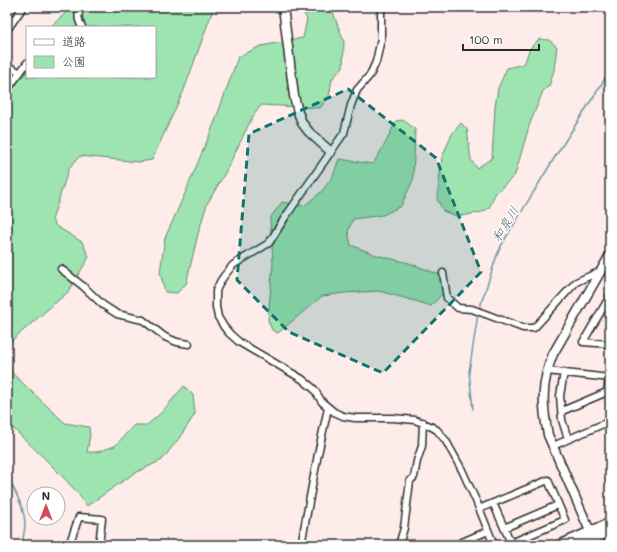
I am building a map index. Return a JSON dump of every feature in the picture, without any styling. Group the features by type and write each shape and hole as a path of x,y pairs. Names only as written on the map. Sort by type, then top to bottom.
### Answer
{"main road":[{"path":"560,545 593,539 610,524"},
{"path":"581,545 610,532"}],"street":[{"path":"7,30 23,7"},
{"path":"81,7 78,12 78,18 82,26"},
{"path":"282,7 294,96 298,112 302,123 309,132 331,152"},
{"path":"381,7 381,39 376,62 370,75 357,90 351,105 344,133 269,243 233,265 224,276 216,291 216,307 218,317 224,327 239,342 302,379 314,389 322,402 334,412 343,416 355,418 393,418 415,420 423,422 437,430 446,441 462,470 494,545"},
{"path":"7,90 26,64"},
{"path":"7,65 20,73"},
{"path":"593,539 553,446 547,429 543,401 547,371 553,354 600,271 609,260"},
{"path":"61,269 84,287 103,305 117,314 143,320 170,340 189,344"},
{"path":"443,273 447,298 458,308 472,309 523,328 534,328 576,282 600,271"},
{"path":"610,296 583,342 610,344"},
{"path":"547,371 610,378 607,392 562,411"},
{"path":"564,372 560,396 562,420 568,439"},
{"path":"301,545 328,408"},
{"path":"553,446 610,421"},
{"path":"399,545 404,528 410,481 414,477 422,446 423,422"},
{"path":"479,509 493,503 548,480 565,520 511,543 493,503"},
{"path":"504,528 558,505"},
{"path":"69,545 79,517 102,520 99,545"},
{"path":"459,545 460,543 488,531"}],"highlighted area":[{"path":"348,89 436,158 481,272 383,373 289,332 237,280 249,134"}],"green space":[{"path":"72,7 214,7 184,90 152,160 139,162 80,156 69,168 52,220 56,226 82,242 89,257 68,292 11,341 7,352 7,86 26,60 26,78 156,78 156,26 51,26"},
{"path":"300,7 331,7 344,42 343,67 332,79 329,97 320,108 261,105 252,118 225,173 207,204 186,284 177,293 165,292 160,272 165,238 214,124 238,57 261,46 303,38 307,19"},
{"path":"539,39 549,40 557,47 554,70 549,86 543,91 529,126 515,175 495,194 489,208 482,212 456,216 443,211 437,199 442,157 452,134 461,123 467,129 471,160 477,168 492,158 495,107 498,88 507,68 524,64 530,48"},
{"path":"403,120 415,129 413,180 401,206 383,215 353,219 348,231 351,245 376,255 409,263 443,276 443,293 431,306 379,291 322,296 278,333 272,330 268,320 273,262 270,218 282,202 304,206 322,191 333,176 339,159 373,164 396,121"},
{"path":"7,356 12,373 65,423 89,427 90,435 87,452 97,452 115,446 134,425 147,425 161,413 184,386 193,395 195,414 180,437 162,460 133,474 87,506 61,475 7,423"}],"waterway":[{"path":"7,36 28,7"},
{"name":"和泉川","path":"479,310 502,244 603,82 610,67"},
{"name":"和泉川","path":"473,409 469,372 478,314"},
{"path":"7,475 23,510 25,526 22,545"}]}
